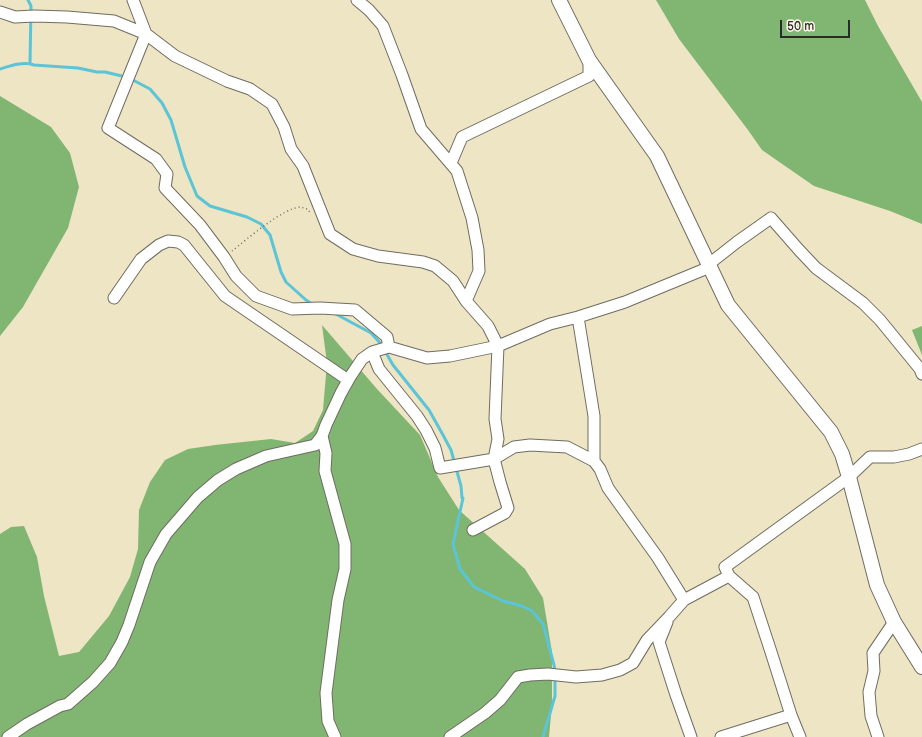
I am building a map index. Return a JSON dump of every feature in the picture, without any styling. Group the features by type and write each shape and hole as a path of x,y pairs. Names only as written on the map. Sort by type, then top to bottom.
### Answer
{"street":[{"path":"133,0 146,34 108,128 156,159 167,174 165,188 200,225 236,276 256,296 292,309 320,308 355,310 387,337 389,347"},
{"path":"357,0 369,10 383,26 421,129 457,171 472,218 478,250 479,271 466,301"},
{"path":"559,0 589,60 657,156 728,305 831,432 842,454 877,585 894,622 922,667"},
{"path":"0,12 14,18 66,17 114,21 146,34 175,56 227,82 250,88 272,104 284,127 291,149 303,166 330,234 353,249 378,256 423,262 435,266 453,281 466,301 488,326 498,346 495,419 498,439 494,459 508,508 505,513 473,530"},
{"path":"451,163 462,137 589,76 589,60"},
{"path":"8,737 27,724 60,706 68,704 93,682 110,663 124,636 150,562 166,534 198,497 218,480 236,468 266,456 315,445 322,436 329,418 348,380 362,359 372,352 389,347 427,358 450,356 498,346 550,324 578,318 625,302 710,266 737,242 771,218 816,268 863,303 880,320 920,369 922,374"},
{"path":"114,298 141,258 159,245 168,241 178,242 184,245 225,296 348,380"},
{"path":"578,318 594,416 594,461"},
{"path":"372,352 379,369 417,416 426,430 434,448 440,468 494,459 514,447 530,445 567,447 594,461 600,469 608,488 658,558 684,600"},
{"path":"322,436 326,453 325,471 345,544 345,569 338,600 326,693 328,721 335,737"},
{"path":"800,737 791,715 753,597 729,576 725,567 849,478 870,457 909,454 922,449"},
{"path":"450,737 485,714 500,700 518,677 548,674 576,677 602,675 620,670 633,663 647,640 669,618 684,600 729,576"},
{"path":"669,618 660,642 676,695 691,737"},
{"path":"878,737 871,716 869,692 874,671 873,653 894,622"},
{"path":"721,737 791,715"}],"path":[{"path":"224,257 278,216 302,207 308,209 311,214"}],"green space":[{"path":"656,0 865,0 878,26 922,102 922,224 890,211 814,186 762,150 679,39"},
{"path":"0,96 51,127 70,153 79,187 68,228 23,307 0,336"},
{"path":"322,325 377,389 420,435 438,477 459,510 525,569 543,598 552,652 552,704 549,737 0,737 0,534 11,527 24,526 37,557 44,596 59,656 79,652 109,616 130,577 138,549 139,510 150,482 165,460 188,449 215,445 271,439 295,443 313,431 323,410 327,363"},
{"path":"922,326 922,355 912,330"}],"waterway":[{"path":"28,0 31,6 30,64"},
{"path":"0,69 17,64 30,64 78,68 126,77"},
{"path":"131,79 150,89 162,103 171,120 185,167 197,196 210,206 247,217 261,224 270,235 281,272 286,282 312,304"},
{"path":"334,313 371,333 381,344 393,365 429,410 451,450 461,486 463,498 453,544 460,569 474,587 503,601 522,606 532,611 543,624 555,672"},
{"path":"543,737 555,696 555,678"}]}
